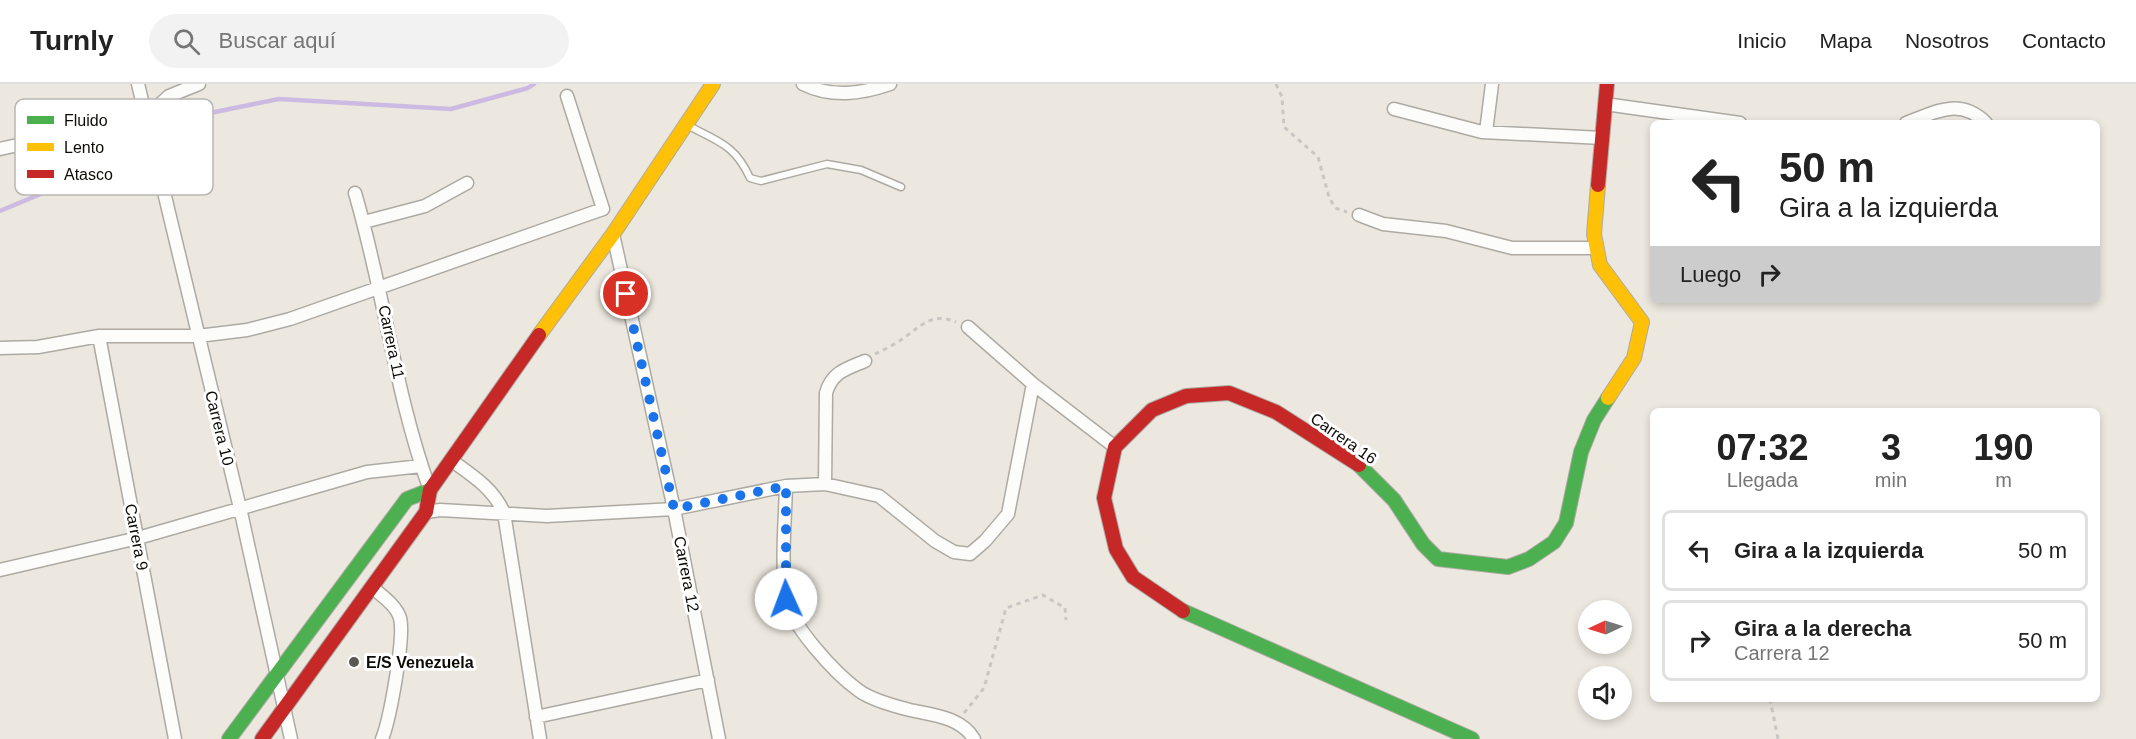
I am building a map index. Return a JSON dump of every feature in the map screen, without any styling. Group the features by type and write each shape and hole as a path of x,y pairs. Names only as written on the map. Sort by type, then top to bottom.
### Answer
{"main road":[{"path":"262,739 426,512 430,490 500,387 617,228 713,84"},
{"name":"Carrera 16","path":"1472,739 1187,614 1133,577 1116,549 1104,498 1108,470 1115,447 1152,410 1186,396 1229,393 1276,412 1357,463 1394,500 1424,544 1438,559 1508,567 1529,559 1554,542 1566,523 1581,452 1594,420 1634,358 1642,322 1600,265 1594,234 1607,84"},
{"path":"229,739 407,499 430,490"}],"street":[{"name":"Carrera 10","path":"138,84 142,99"},
{"path":"166,99 198,84"},
{"path":"803,84 816,90 841,93 867,91 890,84"},
{"path":"1486,132 1492,84"},
{"path":"567,96 603,209 617,228"},
{"path":"1605,104 1719,120"},
{"path":"1913,120 1938,110 1957,108 1976,113 1983,120"},
{"path":"1394,109 1486,132 1602,138"},
{"path":"0,149 15,146"},
{"path":"364,222 425,206 467,183"},
{"name":"Carrera 11","path":"356,193 380,287 411,439 430,490"},
{"name":"Carrera 10","path":"165,195 240,508 291,739"},
{"path":"0,348 38,347 99,336 198,336 247,330 290,319 603,209"},
{"path":"1359,215 1383,224 1446,231 1512,248 1597,248"},
{"name":"Carrera 12","path":"617,228 719,739"},
{"path":"968,327 1033,384 1115,447"},
{"name":"Carrera 9","path":"99,336 174,739"},
{"path":"825,484 826,393 830,381 838,372 865,361"},
{"path":"426,512 440,510 547,516 674,509 786,486 825,484 879,495 934,541 954,552 970,554 986,541 1008,514 1033,384"},
{"path":"451,460 488,489 500,503 504,513 540,739"},
{"path":"0,570 138,538 367,472 421,466"},
{"path":"786,486 786,599 798,624 842,676 860,692 907,709 957,722 974,739"},
{"path":"372,587 392,604 400,619 393,691 382,739"},
{"path":"536,717 708,680"}],"lane":[{"path":"686,125 730,147 741,158 750,177 761,181 827,164 861,170 901,187"}],"path":[{"path":"1276,84 1282,97 1284,127 1318,156 1329,197 1335,208 1359,215"},
{"path":"865,361 904,338 926,319 947,318 968,327"},
{"path":"957,722 984,688 1006,608 1043,595 1065,609 1066,620"},
{"path":"1771,702 1778,739"}],"waterway":[{"path":"213,112 279,99 451,109 528,88 534,84"},
{"path":"0,211 38,195"}],"traffic: fast":[{"path":"1359,465 1394,500 1423,544 1438,559 1508,567 1529,559 1554,542 1566,523 1581,452 1594,420 1608,398"},
{"path":"229,739 407,499 430,490"},
{"path":"1183,611 1472,739"}],"traffic: slow":[{"path":"539,335 613,234 713,84"},
{"path":"1598,185 1594,234 1600,265 1642,322 1634,358 1608,398"}],"traffic: jam":[{"path":"1598,185 1607,84"},
{"path":"262,739 426,512 430,490 539,335"},
{"path":"1183,611 1133,577 1116,549 1104,498 1115,447 1152,410 1186,396 1229,393 1276,412 1359,465"}],"place":[{"name":"E/S Venezuela","path":"354,662"}],"route":[{"path":"626,294 674,509 786,486 784,561 786,599"}]}
